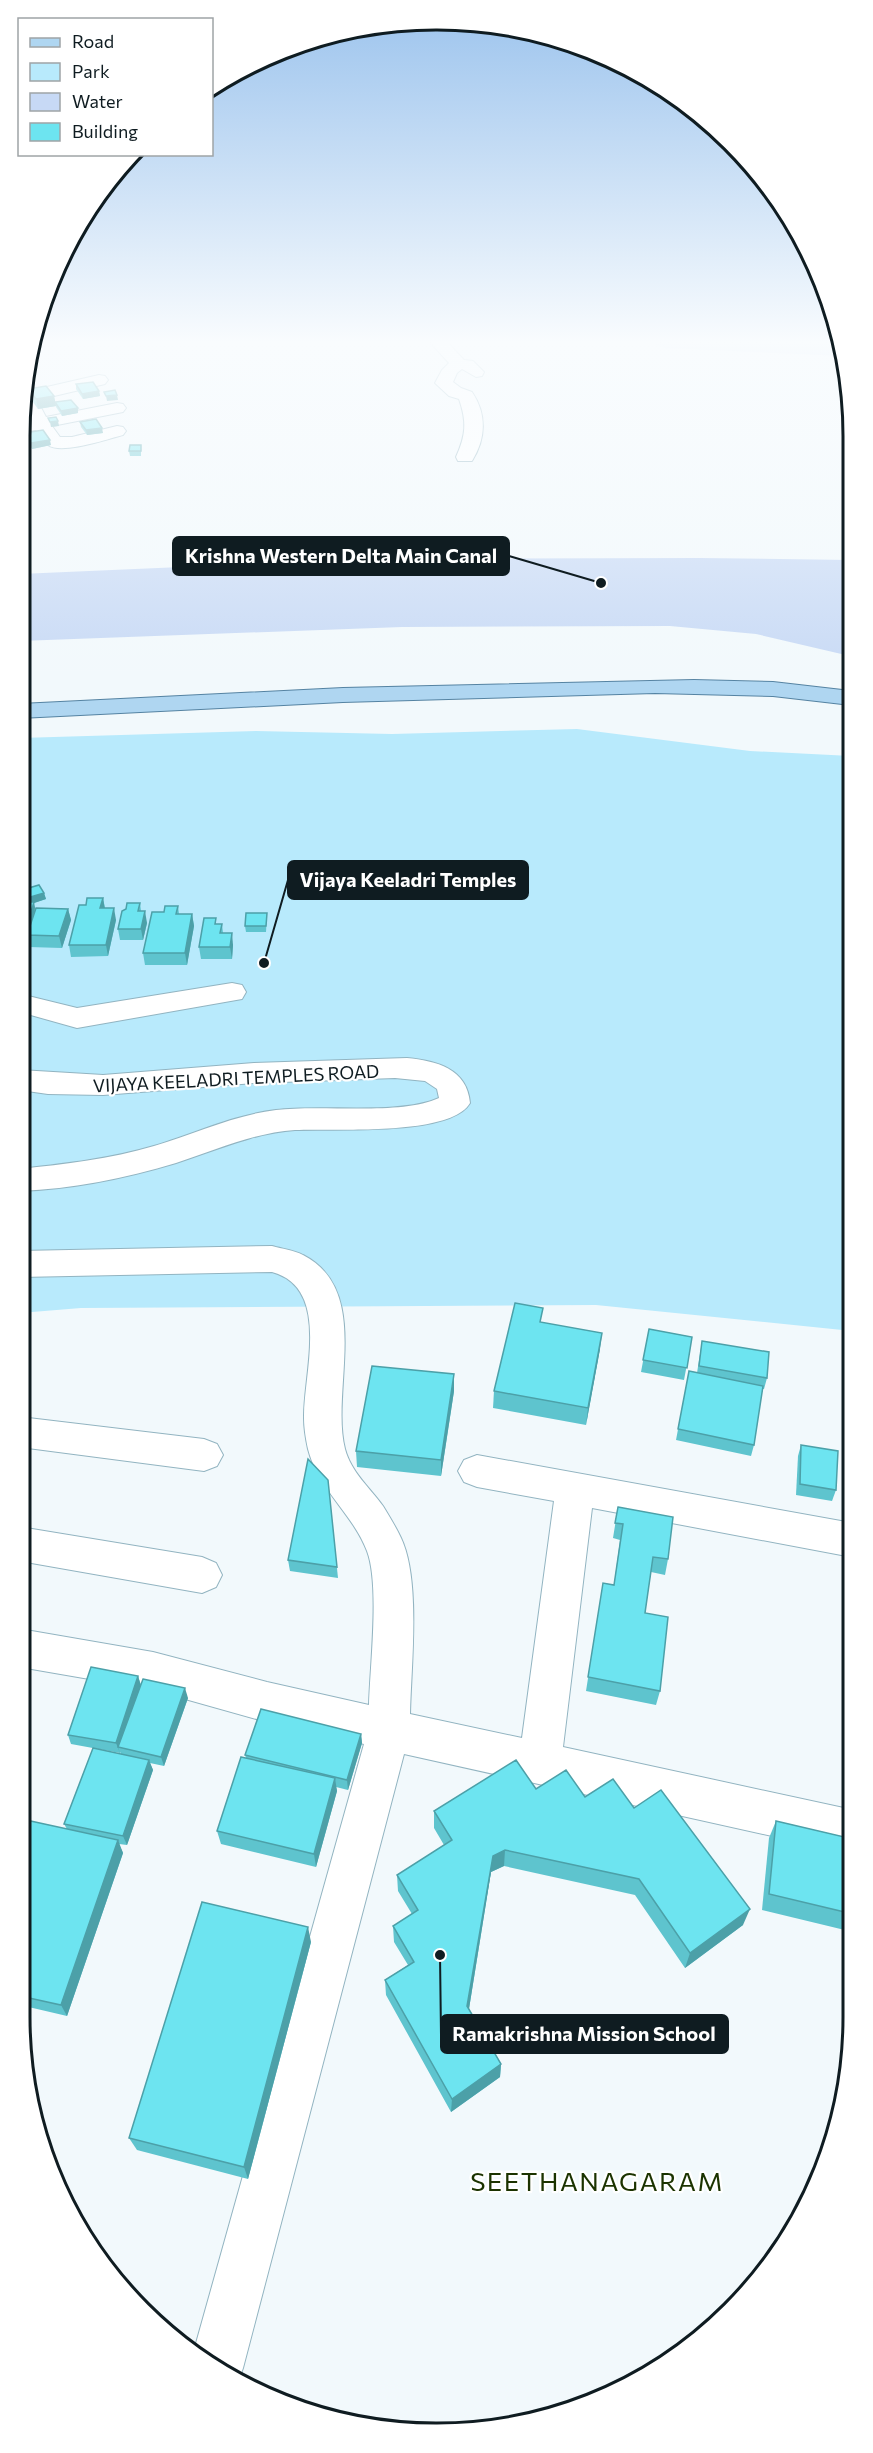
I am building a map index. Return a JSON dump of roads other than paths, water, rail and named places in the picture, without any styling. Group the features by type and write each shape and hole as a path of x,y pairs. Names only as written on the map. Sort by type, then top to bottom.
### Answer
{"main road":[{"path":"30,710 472,691 701,686 820,693 843,697"}],"street":[{"path":"30,1006 77,1018 232,992"},
{"name":"VIJAYA KEELADRI TEMPLES ROAD","path":"30,1081 90,1086 243,1074 429,1071 445,1078 455,1092 455,1103 445,1110 420,1114 276,1121 228,1133 150,1159 56,1178 30,1179"},
{"path":"30,1264 272,1259 291,1263 313,1281 322,1301 329,1338 322,1418 327,1451 341,1481 369,1518 386,1548 393,1577 389,1730 218,2359"},
{"path":"30,1433 204,1455"},
{"path":"477,1471 843,1538"},
{"path":"540,1762 575,1489"},
{"path":"30,1546 202,1575"},
{"path":"30,1650 153,1671 267,1702 843,1830"}],"water":[{"path":"362,559 843,560 843,654 756,634 670,626 402,627 30,641 30,574"}],"place":[{"name":"Krishna Western Delta Main Canal","path":"601,583"},
{"name":"Vijaya Keeladri Temples","path":"264,963"},
{"name":"Ramakrishna Mission School","path":"440,1955"}],"district":[{"name":"SEETHANAGARAM","path":"597,2180"}]}
